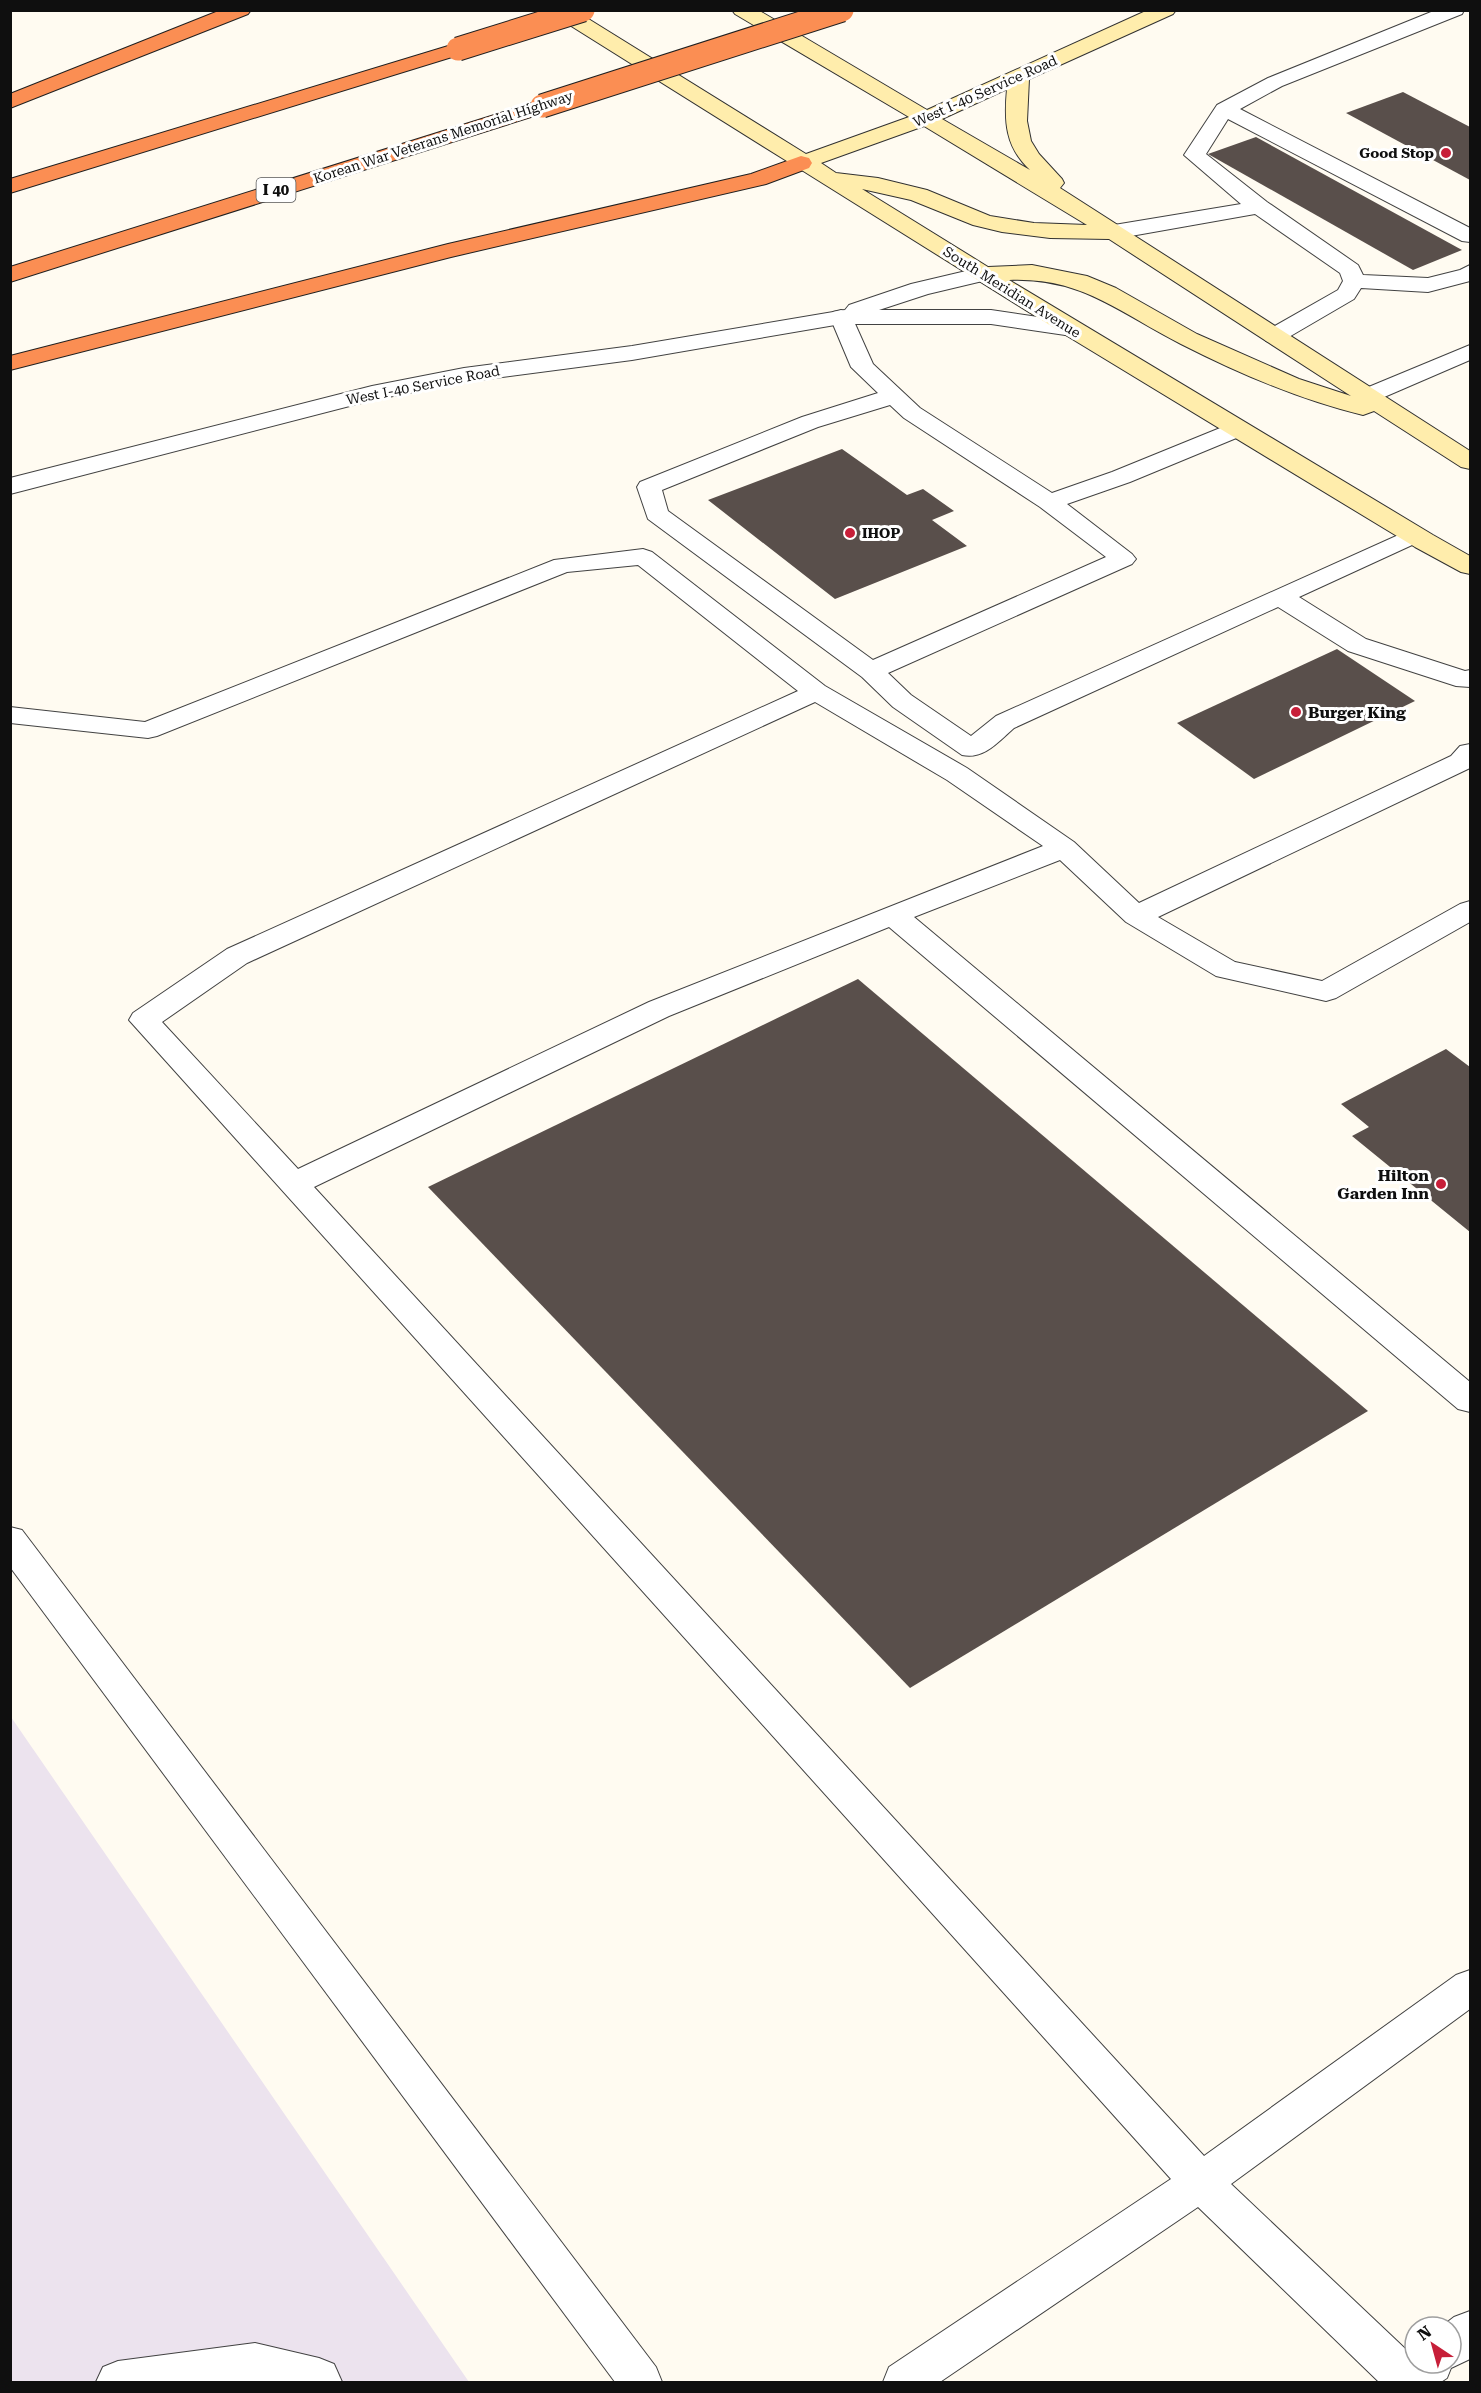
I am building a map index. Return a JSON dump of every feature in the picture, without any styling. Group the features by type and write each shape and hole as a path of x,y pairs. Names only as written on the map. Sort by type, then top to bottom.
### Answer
{"highway":[{"path":"10,102 242,10"},
{"path":"10,186 583,10"},
{"name":"Korean War Veterans Memorial Highway","path":"10,275 842,10"},
{"path":"10,363 448,251 758,179 801,163"}],"main road":[{"name":"South Meridian Avenue","path":"559,10 801,163 1072,329 1414,535 1470,566"},
{"path":"742,10 1058,196 1470,462"},
{"name":"West I-40 Service Road","path":"801,163 924,119 1166,10"},
{"path":"1019,77 1016,131 1023,149 1050,175 1058,196"},
{"path":"824,177 890,187 947,204 983,222 1025,230 1114,232"},
{"path":"983,274 1032,272 1079,281 1108,292 1189,339 1290,384 1410,424"}],"street":[{"name":"West I-40 Service Road","path":"842,317 901,292 936,282 983,274"},
{"name":"West I-40 Service Road","path":"10,486 296,411 384,391 464,375 632,353 842,317 991,317 1072,329"}],"lane":[{"path":"1354,281 1350,270 1336,258 1259,207 1195,155 1224,109 1275,82 1455,10"},
{"path":"1224,109 1275,133 1470,236"},
{"path":"1114,232 1259,207"},
{"path":"1354,281 1428,285 1468,275 1470,272"},
{"path":"1274,336 1346,294 1354,281"},
{"path":"842,317 863,367 912,413 1049,502 1123,559 872,671"},
{"path":"1366,396 1470,352"},
{"path":"894,396 810,422 649,486 657,514 872,671 965,762 1065,848 1136,916 1226,969 1326,991 1470,910"},
{"path":"1049,502 1121,477 1238,429"},
{"path":"965,762 1005,722 1414,535"},
{"path":"10,715 148,730 562,565 643,557 816,692 965,762"},
{"path":"1279,596 1357,645 1469,683"},
{"path":"816,692 237,956 144,1020 1201,2182 1403,2365"},
{"path":"1136,916 1461,762 1470,752"},
{"path":"293,1184 659,1009 1065,848"},
{"path":"893,915 1470,1400"},
{"path":"10,1540 641,2382"},
{"path":"904,2382 1201,2182 1470,1987"},
{"path":"118,2382 255,2364 319,2379 321,2382"}],"shaded area":[{"path":"11,1717 469,2382 11,2382"}],"building":[{"name":"Good Stop","path":"1403,92 1470,127 1470,180 1346,113"},
{"name":"Good Stop","path":"1256,137 1462,250 1413,270 1208,154"},
{"name":"IHOP","path":"842,449 907,495 923,489 954,511 932,520 967,546 835,599 708,500"},
{"name":"Burger King","path":"1337,649 1415,701 1254,779 1177,723"},
{"path":"858,979 1368,1411 910,1688 428,1187"},
{"name":"Hilton Garden Inn","path":"1446,1049 1470,1067 1470,1232 1352,1136 1369,1127 1341,1104"}],"place":[{"name":"Good Stop","path":"1446,153"},
{"name":"IHOP","path":"850,533"},
{"name":"Burger King","path":"1296,712"},
{"name":"Hilton Garden Inn","path":"1441,1184"}]}
